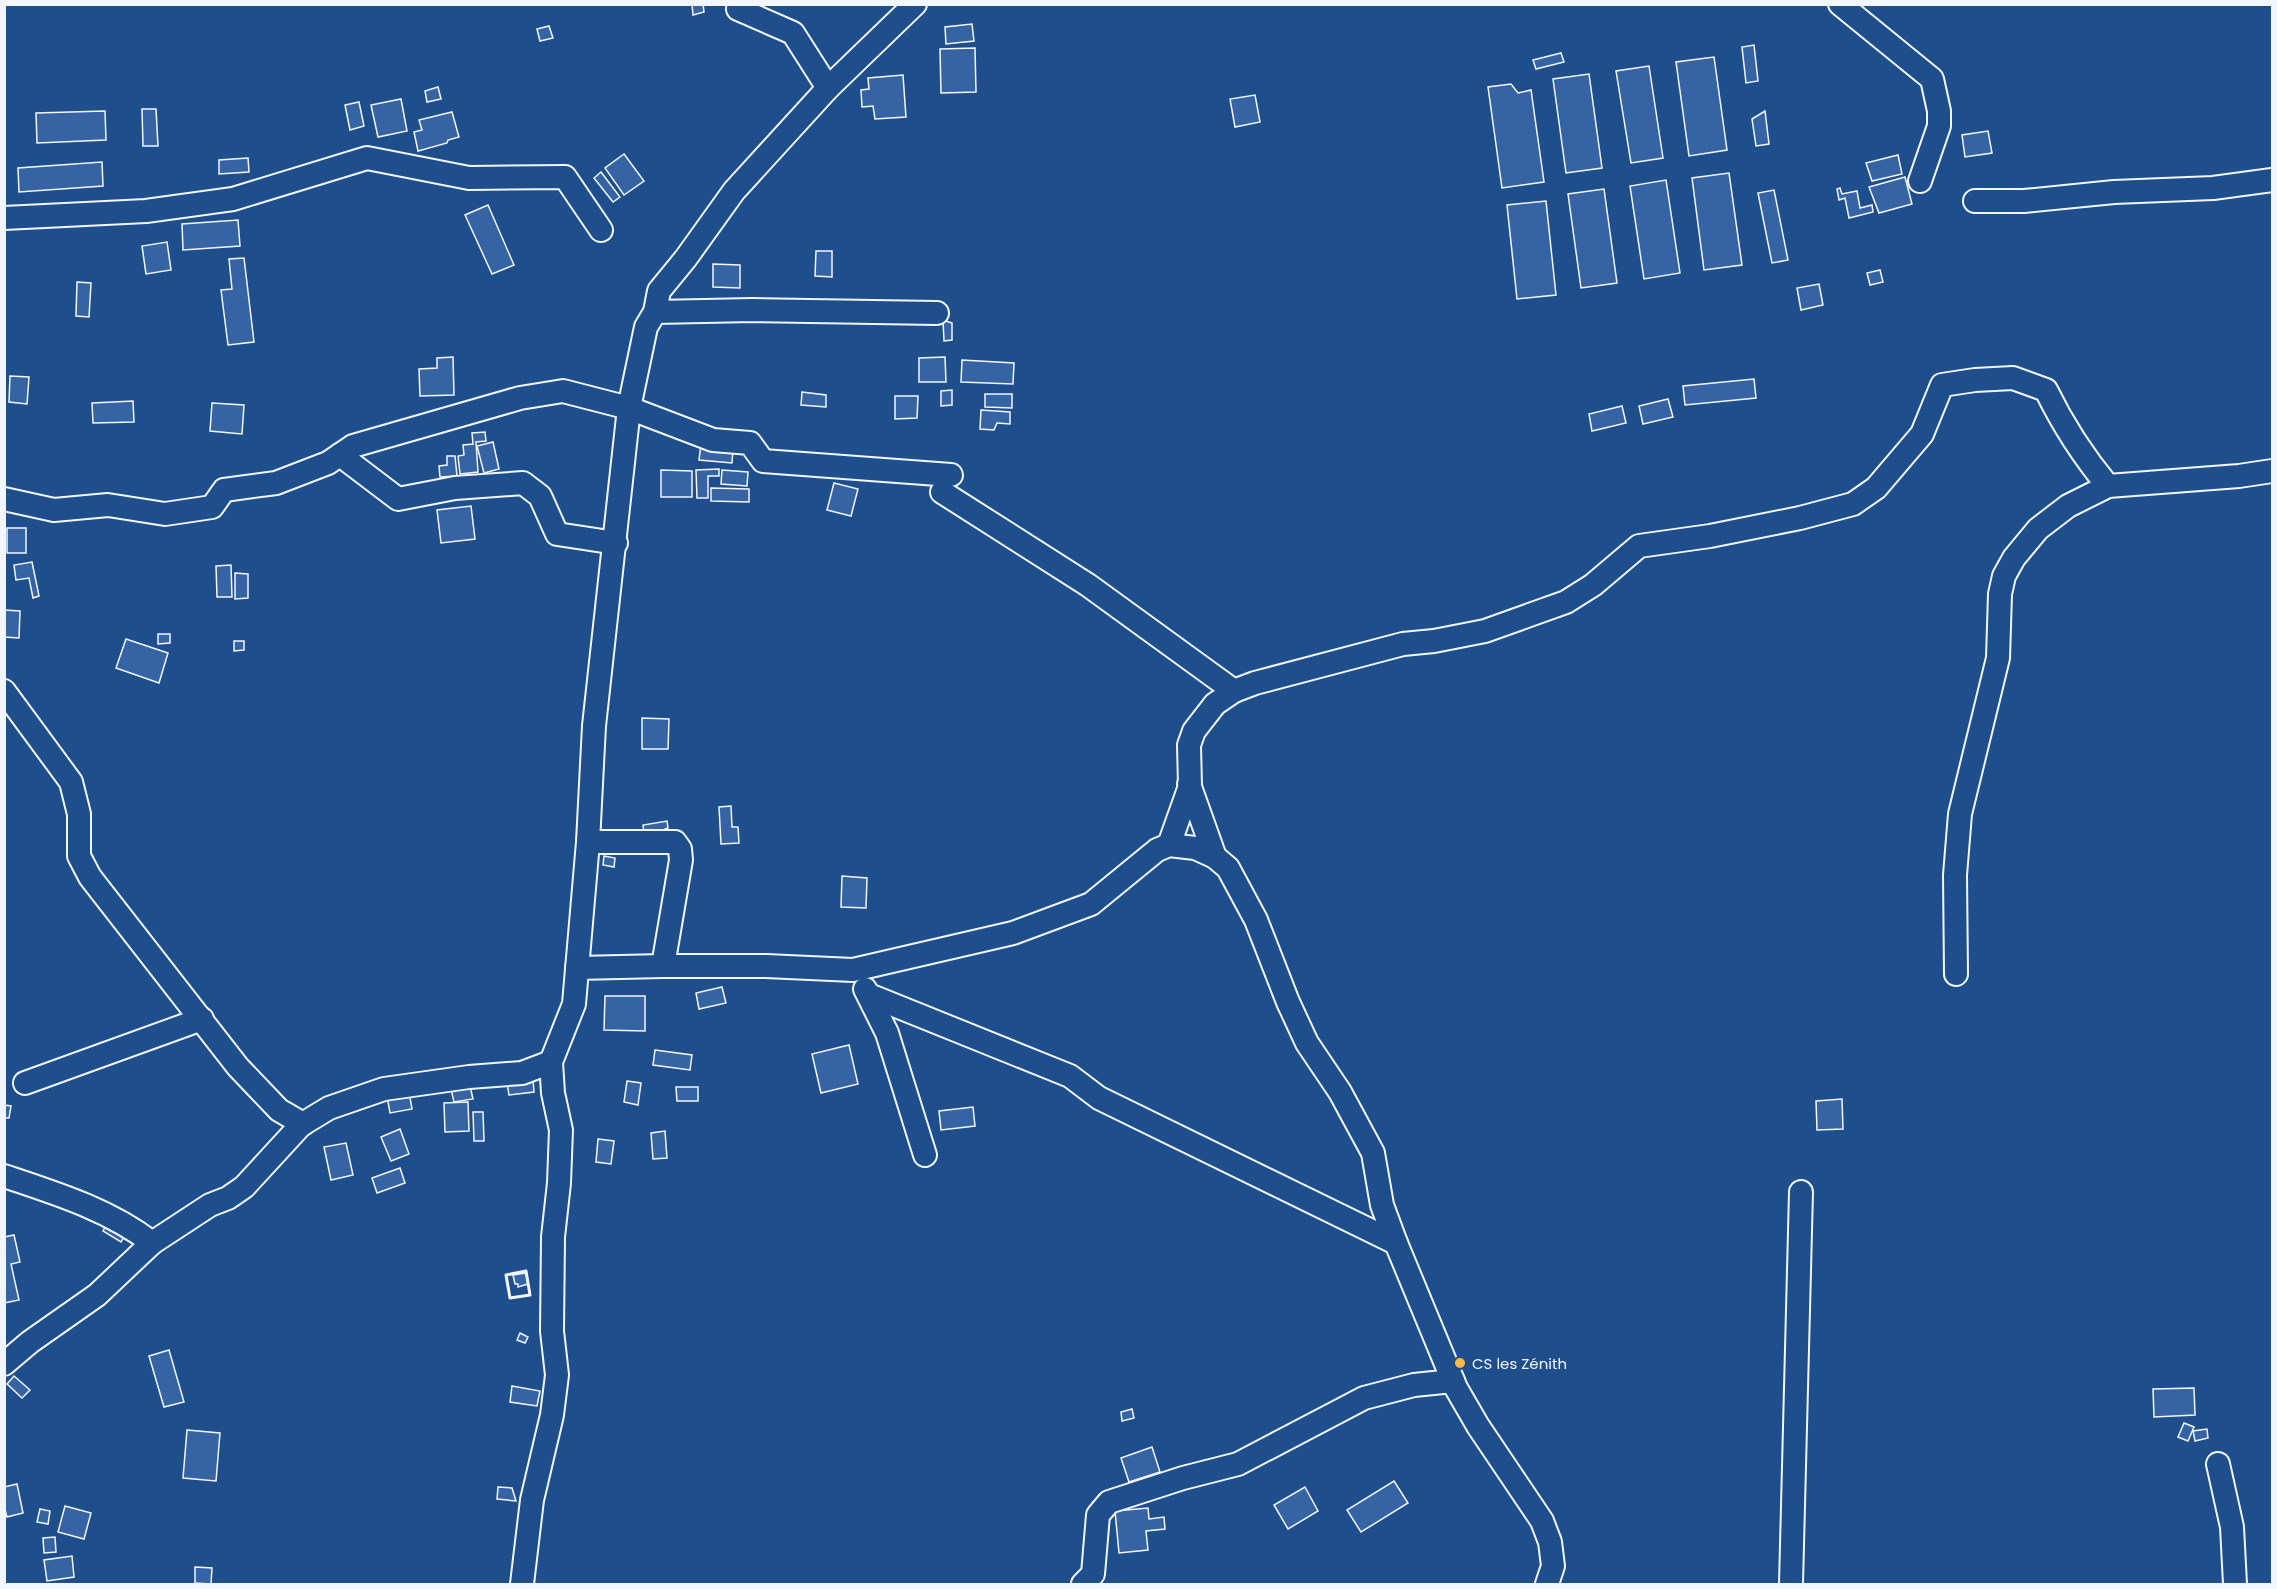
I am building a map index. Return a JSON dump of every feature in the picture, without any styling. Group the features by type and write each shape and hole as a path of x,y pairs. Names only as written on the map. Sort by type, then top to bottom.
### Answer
{"street":[{"path":"522,1584 532,1500 552,1415 557,1375 552,1331 553,1237 559,1184 561,1130 553,1093 551,1062 574,1004 588,842 594,726 616,543 629,408 646,327 655,312 659,291 686,258 734,190 828,88 915,4"},
{"path":"1840,4 1932,79 1939,126 1920,181"},
{"path":"738,9 793,33 828,88"},
{"path":"4,218 146,211 233,199 367,158 469,178 565,177 601,230"},
{"path":"1975,201 2024,201 2114,192 2213,188 2272,180"},
{"path":"655,312 753,310 937,313"},
{"path":"1169,845 1189,784 1189,745 1194,731 1215,704 1234,691 1255,683 1403,644 1434,641 1485,631 1566,602 1593,585 1639,546 1710,536 1800,518 1852,504 1876,488 1922,434 1942,385 2013,378 2046,390 2064,426 2088,462 2108,486"},
{"path":"4,499 54,510 108,505 165,514 212,507 224,490 276,483 328,464 353,446 405,429 520,398 563,391 629,408 713,440 750,443 763,461 946,483 1234,691"},
{"path":"340,455 398,499 455,488 523,483 540,496 557,534 616,543"},
{"path":"1956,974 1955,875 1960,814 1998,658 2000,594 2004,576 2014,558 2038,529 2068,506 2108,486 2240,476 2272,471"},
{"path":"4,691 71,782 79,814 79,856 90,877 238,1067 279,1110 303,1124"},
{"path":"1189,784 1215,857"},
{"path":"588,842 675,842 680,849 681,860 663,966"},
{"path":"577,968 766,966 853,970 1012,933 1091,904 1157,850 1169,845 1195,848 1215,857 1228,868 1256,920 1307,1043 1340,1092 1373,1153 1382,1205 1453,1381 1478,1426 1542,1521 1550,1542 1553,1566 1547,1584"},
{"path":"853,970 869,995 887,1033 925,1155"},
{"path":"869,995 1070,1076 1099,1098 1396,1244"},
{"path":"25,1083 202,1019"},
{"path":"4,1364 30,1342 97,1295 152,1243 210,1205 228,1198 244,1187 303,1124 329,1108 384,1089 469,1077 522,1073 551,1062"},
{"path":"4,1176 65,1197 135,1230 152,1243"},
{"path":"1791,1584 1801,1192"},
{"path":"1083,1584 1093,1574 1098,1515 1109,1502 1183,1478 1238,1464 1364,1398 1414,1385 1453,1381"},
{"path":"2218,1464 2232,1527 2235,1584"}],"building":[{"path":"692,4 703,4 704,12 693,15"},
{"path":"972,24 974,41 946,44 945,27"},
{"path":"549,26 553,38 540,41 537,29"},
{"path":"1754,45 1758,81 1746,83 1742,47"},
{"path":"975,48 976,92 941,93 940,49"},
{"path":"1561,53 1564,62 1536,69 1533,60"},
{"path":"1714,57 1727,150 1689,156 1676,62"},
{"path":"1649,66 1663,158 1631,163 1616,71"},
{"path":"1589,74 1602,168 1566,173 1553,79"},
{"path":"903,75 906,117 875,119 873,106 862,107 861,90 869,89 868,78"},
{"path":"1511,84 1518,93 1531,90 1544,182 1502,188 1488,87"},
{"path":"438,87 441,99 427,102 425,91"},
{"path":"1255,95 1260,122 1235,127 1230,99"},
{"path":"401,99 407,131 378,137 371,105"},
{"path":"359,102 364,126 350,130 345,105"},
{"path":"142,109 156,109 158,146 143,146"},
{"path":"105,111 106,140 37,143 36,113"},
{"path":"1765,111 1769,144 1756,146 1752,119"},
{"path":"452,112 459,137 448,140 447,143 418,151 414,132 422,130 419,120"},
{"path":"1988,131 1992,153 1965,157 1962,135"},
{"path":"624,154 644,181 624,195 605,168"},
{"path":"1898,155 1902,174 1872,181 1866,163"},
{"path":"248,158 249,172 219,174 219,160"},
{"path":"102,162 103,186 19,192 18,168"},
{"path":"601,172 620,197 613,202 594,178"},
{"path":"1729,173 1742,265 1704,270 1692,178"},
{"path":"1905,177 1912,204 1879,213 1869,187"},
{"path":"1666,180 1680,273 1644,279 1630,186"},
{"path":"1840,188 1842,194 1857,191 1860,208 1872,205 1873,212 1849,218 1845,198 1839,200 1837,189"},
{"path":"1604,189 1617,283 1581,288 1568,194"},
{"path":"1774,190 1788,260 1772,263 1758,193"},
{"path":"1546,201 1556,295 1517,299 1507,205"},
{"path":"488,205 514,265 492,274 465,215"},
{"path":"238,220 240,246 183,250 182,224"},
{"path":"167,242 171,270 146,274 142,246"},
{"path":"816,251 832,251 832,277 815,276"},
{"path":"244,258 254,342 228,345 221,290 232,289 229,259"},
{"path":"713,264 740,265 740,288 713,287"},
{"path":"1880,270 1883,282 1870,285 1867,273"},
{"path":"77,282 91,283 89,317 76,316"},
{"path":"1819,284 1823,305 1801,310 1797,288"},
{"path":"943,320 952,323 952,340 944,341"},
{"path":"453,357 454,395 420,396 419,369 437,368 437,358"},
{"path":"945,357 946,382 919,382 919,358"},
{"path":"962,360 1014,363 1013,384 961,382"},
{"path":"10,376 29,377 27,404 9,402"},
{"path":"1754,379 1756,398 1685,405 1683,386"},
{"path":"952,390 952,405 941,406 941,391"},
{"path":"802,392 826,395 826,407 801,405"},
{"path":"985,394 1012,394 1012,408 985,407"},
{"path":"895,396 918,396 917,418 895,419"},
{"path":"1668,399 1673,417 1643,424 1639,406"},
{"path":"133,401 134,422 93,423 92,403"},
{"path":"212,403 244,405 242,434 210,431"},
{"path":"1622,406 1626,423 1592,431 1589,414"},
{"path":"981,410 1010,412 1010,424 997,423 994,430 980,429"},
{"path":"485,432 486,441 476,442 478,472 460,474 458,456 464,455 463,445 473,444 472,433"},
{"path":"493,442 499,469 484,473 477,446"},
{"path":"701,444 733,448 732,463 699,460"},
{"path":"447,456 455,456 457,476 440,477 439,466 447,465"},
{"path":"719,469 719,476 708,476 708,498 697,498 696,470"},
{"path":"661,470 692,471 692,497 661,497"},
{"path":"722,470 748,472 747,486 721,484"},
{"path":"834,483 858,489 851,516 827,510"},
{"path":"711,488 749,489 749,502 711,501"},
{"path":"471,506 475,539 441,543 437,510"},
{"path":"7,528 26,528 26,553 7,553"},
{"path":"32,562 39,596 33,598 29,578 16,580 14,565"},
{"path":"231,565 232,597 217,597 216,566"},
{"path":"235,573 248,574 248,598 235,599"},
{"path":"4,610 20,611 19,638 4,637"},
{"path":"158,634 170,634 170,643 158,644"},
{"path":"126,639 168,653 159,683 116,668"},
{"path":"234,641 244,641 244,650 234,651"},
{"path":"642,718 669,719 668,749 642,749"},
{"path":"731,806 732,827 738,827 739,843 721,844 719,807"},
{"path":"667,821 668,828 665,829 667,838 645,842 643,825"},
{"path":"604,856 615,858 614,867 603,865"},
{"path":"842,876 867,878 866,908 841,907"},
{"path":"722,987 726,1003 699,1009 696,993"},
{"path":"605,996 645,996 645,1031 604,1030"},
{"path":"849,1045 858,1084 821,1093 812,1054"},
{"path":"655,1050 692,1055 690,1070 653,1065"},
{"path":"533,1079 534,1092 509,1095 507,1083"},
{"path":"627,1081 641,1083 638,1105 624,1102"},
{"path":"469,1082 473,1099 454,1102 450,1085"},
{"path":"676,1087 698,1087 698,1101 677,1101"},
{"path":"409,1092 412,1109 390,1113 387,1096"},
{"path":"1842,1099 1843,1129 1817,1130 1816,1101"},
{"path":"468,1102 469,1131 445,1132 444,1103"},
{"path":"4,1105 11,1106 9,1118 4,1118"},
{"path":"973,1107 975,1126 941,1130 939,1111"},
{"path":"473,1112 483,1112 484,1141 474,1141"},
{"path":"400,1129 409,1154 391,1161 381,1137"},
{"path":"665,1131 667,1158 653,1159 651,1133"},
{"path":"598,1139 614,1141 611,1164 596,1162"},
{"path":"346,1143 353,1175 331,1180 324,1147"},
{"path":"400,1168 405,1183 377,1193 372,1178"},
{"path":"109,1220 127,1231 121,1242 103,1231"},
{"path":"14,1235 20,1262 11,1264 19,1300 4,1303 4,1237"},
{"path":"526,1273 528,1284 518,1287 513,1275"},
{"path":"520,1333 528,1337 525,1343 517,1340"},
{"path":"169,1350 184,1402 164,1407 149,1356"},
{"path":"14,1376 30,1390 22,1398 7,1384"},
{"path":"512,1386 540,1391 537,1406 510,1402"},
{"path":"2194,1388 2195,1415 2154,1417 2153,1389"},
{"path":"1132,1409 1134,1418 1122,1421 1121,1412"},
{"path":"2184,1423 2194,1427 2188,1441 2178,1437"},
{"path":"2207,1429 2208,1438 2195,1441 2193,1431"},
{"path":"187,1430 220,1433 216,1481 183,1478"},
{"path":"1152,1447 1160,1472 1129,1482 1121,1458"},
{"path":"1394,1481 1408,1503 1361,1532 1347,1510"},
{"path":"17,1484 23,1513 7,1517 4,1506 4,1487"},
{"path":"498,1487 512,1488 516,1501 497,1499"},
{"path":"1305,1487 1318,1511 1288,1529 1274,1505"},
{"path":"65,1506 91,1513 84,1539 58,1532"},
{"path":"1148,1508 1149,1519 1164,1517 1165,1529 1146,1531 1148,1550 1119,1553 1115,1511"},
{"path":"40,1509 50,1511 48,1524 37,1522"},
{"path":"55,1537 56,1552 44,1553 43,1538"},
{"path":"72,1556 74,1577 47,1581 44,1560"},
{"path":"195,1567 212,1568 211,1584 195,1583"}],"wall":[{"path":"526,1271 530,1295 510,1298 506,1275 526,1271"}],"place":[{"name":"CS les Zénith","path":"1460,1363"}]}
